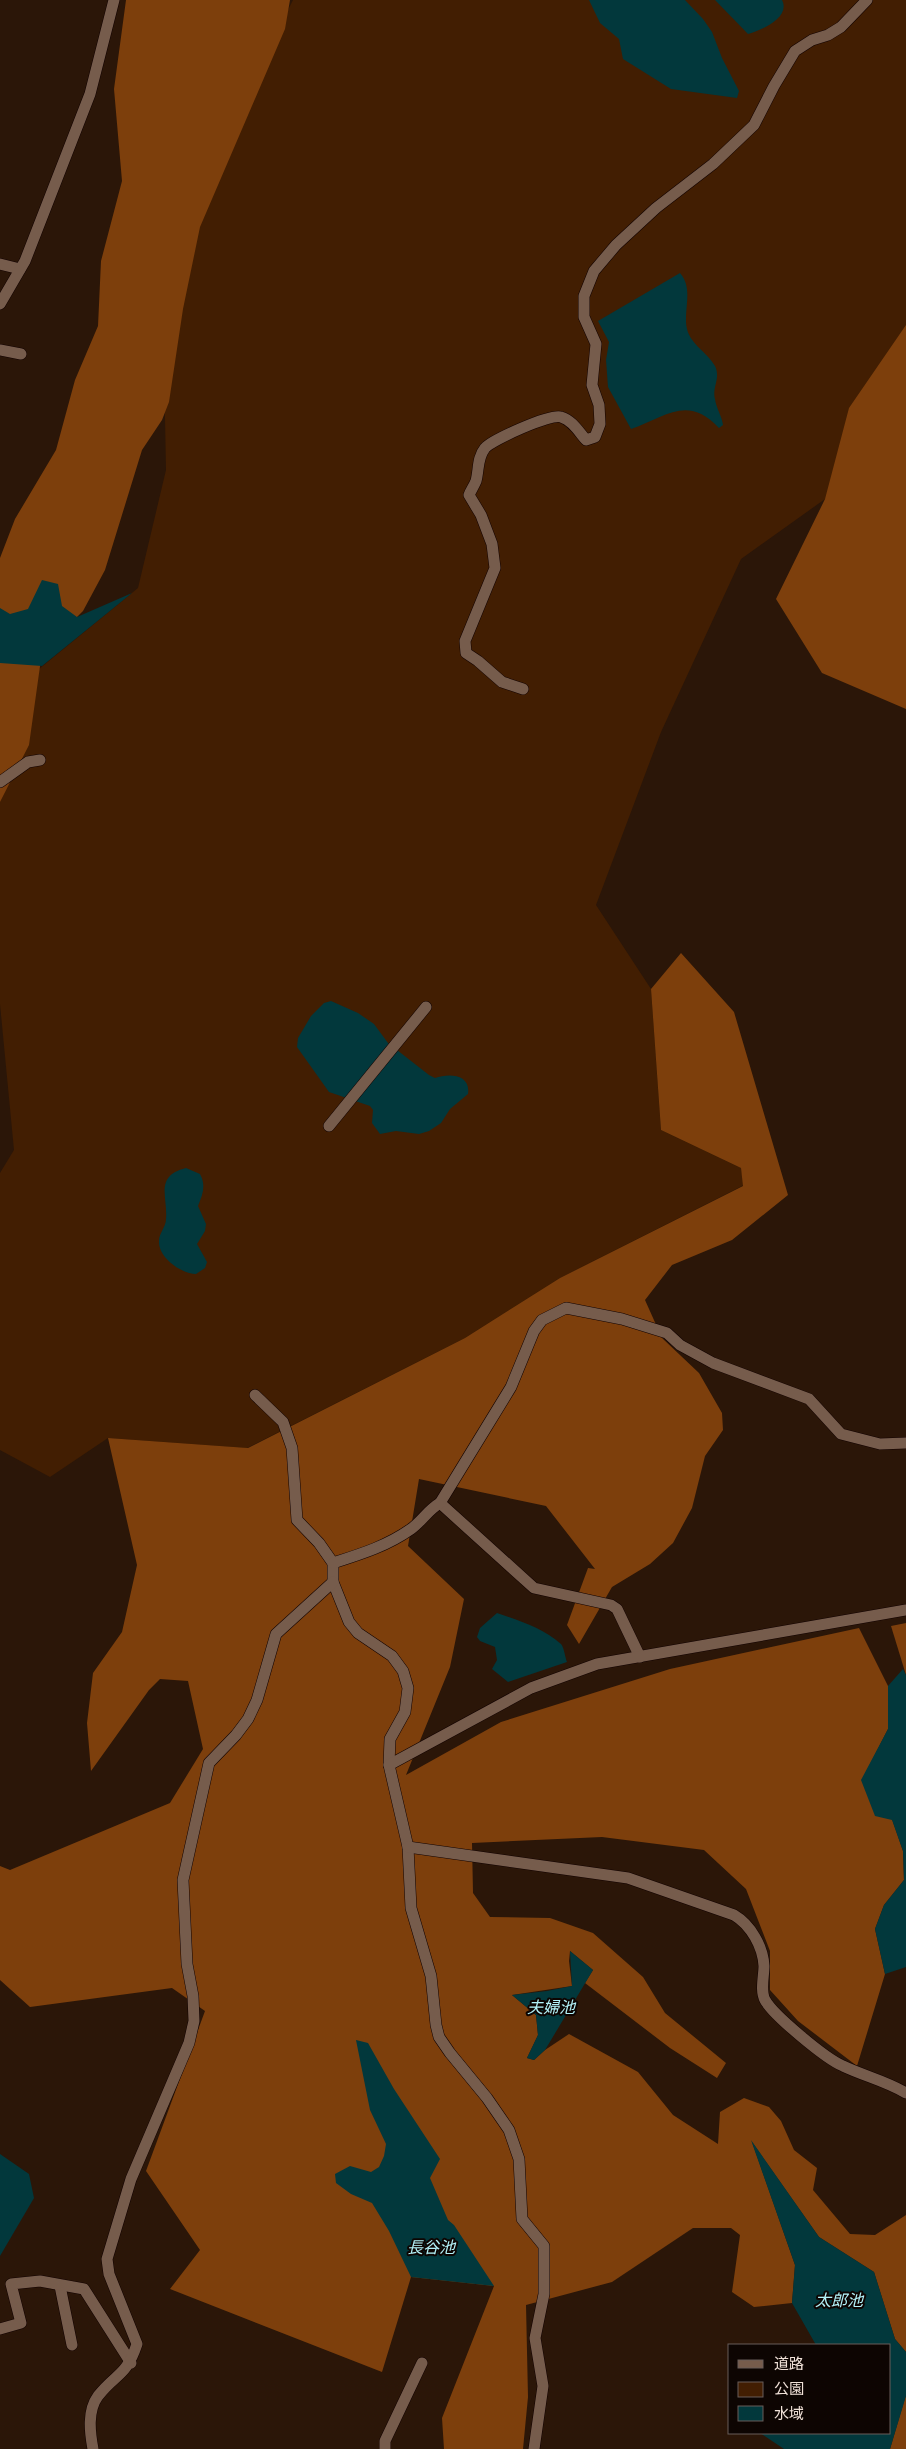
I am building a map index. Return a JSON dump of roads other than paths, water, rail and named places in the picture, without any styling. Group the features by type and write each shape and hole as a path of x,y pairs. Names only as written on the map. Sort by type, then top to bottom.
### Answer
{"street":[{"path":"0,304 20,269 60,175 90,94 114,0"},
{"path":"523,689 502,682 466,653 465,641 494,568 492,544 481,515 469,495 476,481 478,462 484,449 495,440 543,418 559,416 568,420 586,440 595,436 600,424 599,405 592,385 596,344 584,317 584,296 594,271 616,245 656,208 713,164 754,125 795,51 812,40 828,35 841,27 867,0"},
{"path":"0,264 20,269"},
{"path":"0,350 21,354"},
{"path":"0,782 28,762 40,760"},
{"path":"328,1126 426,1007"},
{"path":"333,1564 380,1548 413,1528 429,1510 440,1503 511,1387 537,1325 566,1308 622,1319 667,1333 680,1345 713,1363 809,1400 841,1434 880,1444 906,1443"},
{"path":"255,1396 283,1422 292,1448 297,1520 319,1543 333,1564 333,1582 349,1622 358,1633 392,1656 403,1671 408,1688 405,1712 390,1739 389,1765 408,1847 411,1908 431,1976 439,2037 509,2130 519,2159 522,2219 544,2246 544,2294 535,2338 543,2386 534,2449"},
{"path":"440,1503 534,1588 617,1609 640,1657"},
{"path":"93,2449 89,2427 97,2397 121,2376 131,2363 137,2344 109,2274 107,2258 131,2179 190,2043 194,2021 193,1996 187,1964 183,1880 209,1763 236,1735 248,1719 257,1700 276,1634 333,1582"},
{"path":"389,1765 531,1688 597,1664 906,1610"},
{"path":"408,1847 628,1878 734,1915 742,1920 758,1942 764,1964 764,1999 776,2013 829,2058 842,2066 896,2086 906,2092"},
{"path":"0,2328 21,2322 11,2284 40,2281 84,2289 131,2363"},
{"path":"60,2286 72,2346"},
{"path":"385,2449 384,2441 422,2363"}],"water":[{"path":"589,0 685,0 703,19 712,32 722,58 739,91 737,98 671,89 623,59 619,39 600,23"},
{"path":"715,0 782,0 784,6 779,18 760,30 748,34"},
{"path":"680,273 686,286 686,322 689,335 712,361 717,371 714,394 723,425 719,428 708,418 697,412 686,410 666,414 631,429 608,387 606,360 609,342 598,321"},
{"path":"42,580 58,584 62,606 77,617 132,593 42,666 0,663 0,608 10,614 28,609"},
{"path":"331,1001 358,1013 374,1024 388,1043 429,1075 435,1078 452,1076 463,1079 468,1087 468,1094 450,1109 441,1123 429,1131 419,1134 396,1131 380,1134 372,1123 373,1110 370,1106 329,1092 297,1047 298,1038 311,1016 324,1003"},
{"path":"186,1168 200,1174 203,1186 198,1206 206,1224 205,1231 197,1244 207,1262 205,1268 196,1274 184,1271 172,1264 162,1253 159,1241 166,1222 166,1182 170,1176"},
{"path":"497,1613 531,1626 554,1638 562,1645 567,1662 508,1682 492,1669 497,1660 495,1647 480,1641 477,1637 480,1628"},
{"path":"903,1669 906,1675 906,1967 885,1974 875,1929 884,1905 904,1880 903,1851 892,1820 875,1816 861,1780 888,1729 888,1686"},
{"name":"夫婦池","path":"570,1951 593,1970 545,2050 534,2060 527,2058 538,2035 536,2015 512,1995 572,1986"},
{"name":"長谷池","path":"356,2040 368,2043 394,2089 440,2159 430,2178 448,2220 454,2225 494,2286 411,2277 389,2231 372,2203 351,2194 336,2183 335,2174 350,2166 371,2172 379,2167 384,2156 386,2144 370,2110"},
{"name":"太郎池","path":"751,2140 819,2237 874,2272 895,2339 906,2352 906,2396 890,2449 784,2449 762,2434 891,2434 891,2344 815,2344 792,2303 795,2265"},
{"path":"0,2154 29,2174 34,2198 0,2256"}]}
